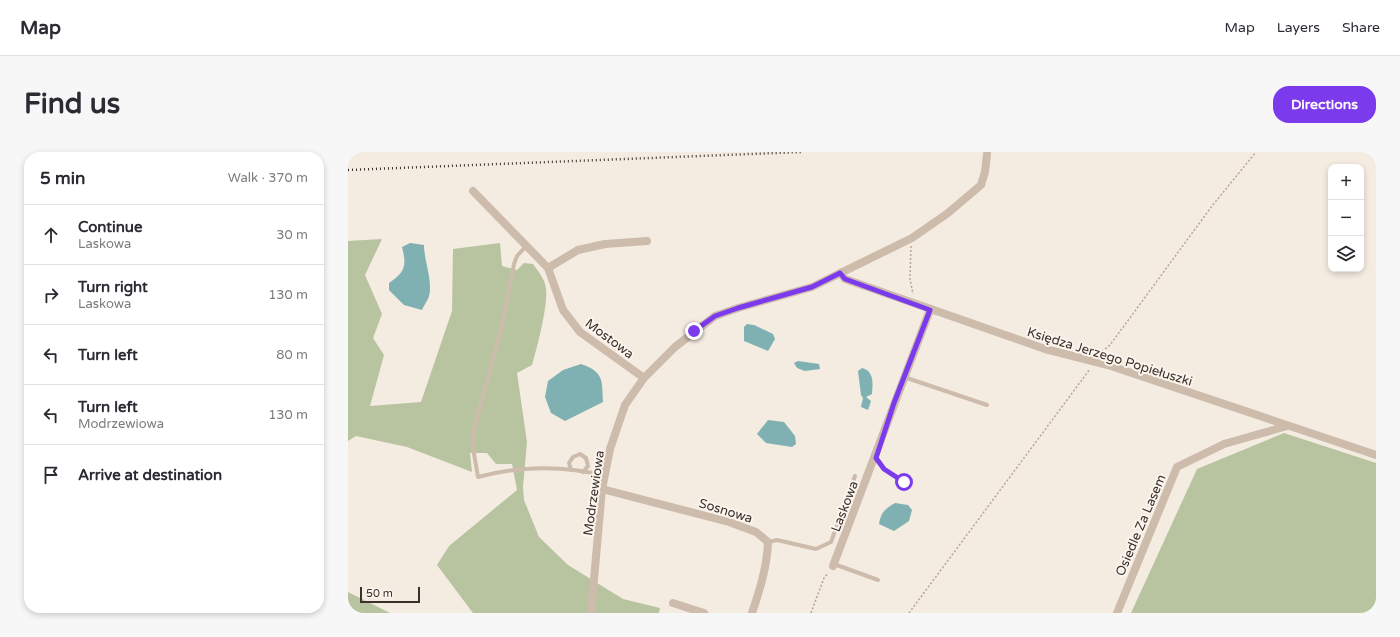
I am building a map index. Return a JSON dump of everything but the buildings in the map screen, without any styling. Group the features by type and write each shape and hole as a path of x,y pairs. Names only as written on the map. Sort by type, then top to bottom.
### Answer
{"street":[{"name":"Modrzewiowa","path":"591,613 602,489 617,426 626,405 644,378 674,347 715,316 812,287 912,238 948,214 981,185 985,172 987,154"},
{"name":"Mostowa","path":"473,191 548,268 563,310 580,332 644,378"},
{"path":"548,268 578,250 605,244 647,241"},
{"name":"Księdza Jerzego Popiełuszki","path":"840,273 845,279 930,310 1045,349 1108,364 1376,455"},
{"name":"Laskowa","path":"834,565 876,458 904,376 930,310"},
{"name":"Osiedle Za Lasem","path":"1117,613 1177,467 1224,444 1287,426"},
{"name":"Sosnowa","path":"602,489 729,522 756,532 768,542"},
{"path":"752,613 763,579 768,542"},
{"path":"673,604 704,613"}],"lane":[{"path":"526,246 517,256 514,264 501,330 474,429 473,448 478,477 504,471 534,469 571,470 605,476"},
{"path":"904,376 986,406"},
{"path":"571,470 569,462 573,457 580,454 586,458 588,466 583,472"},
{"path":"876,458 884,469 904,482"},
{"path":"768,542 777,540 816,549 831,542 855,476"},
{"path":"834,565 878,580"}],"path":[{"path":"909,613 1095,362 1097,355 1110,345 1212,206 1256,152"},
{"path":"912,238 910,279 914,304"},
{"path":"811,613 824,578 834,565"}],"green space":[{"path":"382,239 365,275 382,314 373,338 384,355 370,406 421,402 452,311 453,249 500,243 502,266 517,270 524,263 533,264 544,282 546,296 542,327 532,365 517,373 527,442 523,487 524,500 539,537 568,565 623,599 660,608 659,613 473,613 437,565 449,546 517,490 512,464 496,464 487,453 470,453 472,472 407,447 356,436 348,441 348,241"},
{"path":"1284,433 1376,463 1376,613 1131,613 1197,469"},
{"path":"348,592 390,613 348,613"}],"water":[{"path":"410,243 424,245 430,290 422,310 404,305 389,290 389,283 401,272 403,268 404,259 402,247"},
{"path":"747,324 754,325 773,334 775,339 768,351 744,341 744,327"},
{"path":"798,361 819,364 820,369 805,371 797,368 794,363"},
{"path":"581,364 589,367 598,374 602,382 603,402 565,421 551,413 545,397 548,381 563,370"},
{"path":"862,368 869,372 872,378 872,394 866,397 871,401 868,410 861,407 863,398 861,395 858,371"},
{"path":"768,420 784,422 795,436 796,444 792,447 766,443 757,434"},
{"path":"895,503 908,505 912,510 909,521 894,531 879,524 884,511"}],"railway":[{"path":"348,170 801,152"}],"route":[{"path":"694,331 715,316 812,287 840,273 845,279 930,310 894,403 876,458 884,469 904,482"}]}
